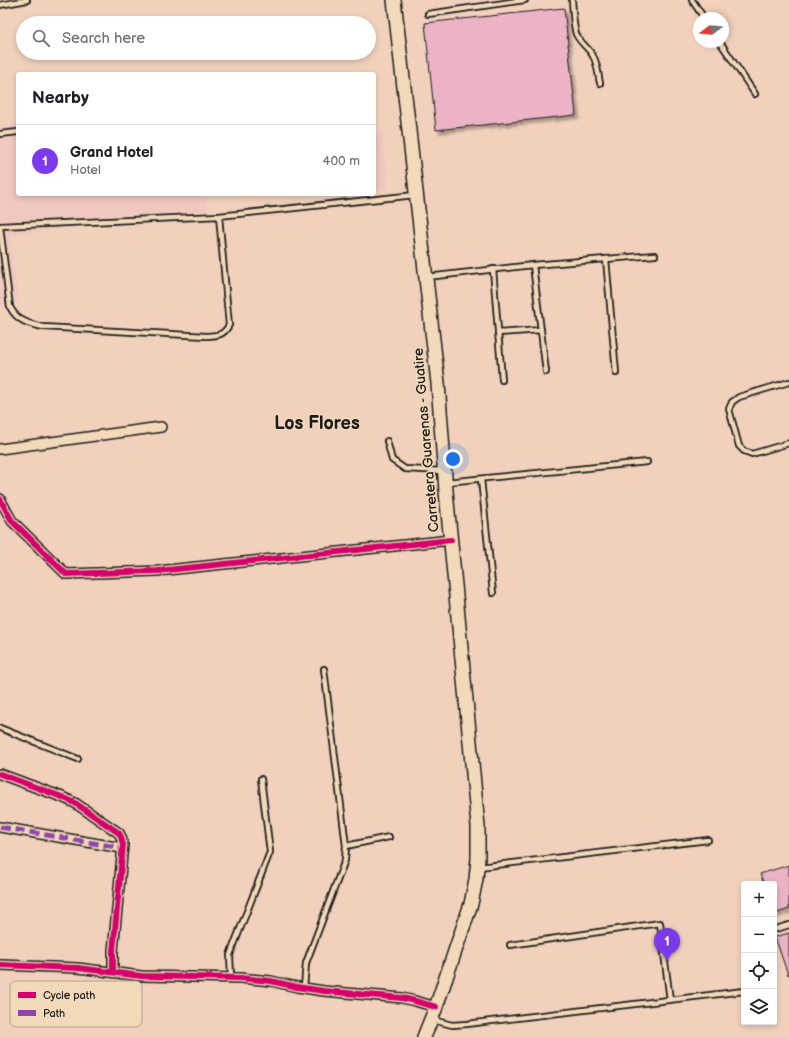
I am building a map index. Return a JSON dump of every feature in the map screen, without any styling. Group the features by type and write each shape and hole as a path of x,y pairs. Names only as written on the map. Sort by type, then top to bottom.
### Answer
{"main road":[{"name":"Carretera Guarenas - Guatire","path":"394,0 438,383 445,477 478,826 476,879 471,904 434,1013 424,1037"}],"street":[{"path":"0,449 161,427"},
{"path":"0,499 12,521 66,574 158,572 451,540"},
{"path":"0,774 75,803 119,833 122,841 122,848 113,951 113,972"},
{"path":"0,827 122,848"},
{"path":"0,965 78,968 141,976 241,978 271,981 324,991 388,996 415,1001 434,1013"}],"lane":[{"path":"0,5 27,0"},
{"path":"428,14 525,0"},
{"path":"572,0 574,23 577,35 596,61 600,83"},
{"path":"692,0 700,12"},
{"path":"724,48 756,94"},
{"path":"0,134 16,132"},
{"path":"219,216 230,325 226,331 219,335 206,336 43,327 30,324 13,314 10,307 0,226 219,216 417,195"},
{"path":"427,277 533,265 655,255"},
{"path":"606,259 616,373"},
{"path":"533,265 546,372"},
{"path":"493,269 502,380"},
{"path":"498,334 541,330"},
{"path":"789,382 739,397 732,402 729,409 739,446 744,451 752,454 789,442"},
{"path":"387,441 392,460 405,470 445,477 481,479 647,462"},
{"path":"481,479 493,593"},
{"path":"304,988 306,963 345,860 346,846 324,669"},
{"path":"0,728 78,759"},
{"path":"231,978 230,955 270,852 261,779"},
{"path":"346,846 389,837"},
{"path":"477,867 708,840"},
{"path":"510,945 660,923 670,1000"},
{"path":"777,929 789,925"},
{"path":"434,1013 452,1025 467,1024 741,991"}],"shaded area":[{"path":"16,123 16,196 206,196 208,211 9,235 18,301 0,306 0,127"},
{"path":"383,133 388,188 376,190 376,134"}],"building":[{"path":"564,8 576,115 436,130 425,23"},
{"path":"789,865 789,909 777,913 777,881 763,881 760,874"},
{"path":"789,933 788,975 777,943 777,936"}],"marked path":[{"path":"0,827 122,848"}],"cycle path":[{"path":"0,499 12,521 66,574 158,571 451,540"},
{"path":"0,774 75,803 119,833 123,845 113,951 113,972"},
{"path":"0,965 78,968 141,976 241,978 271,981 324,991 402,998 436,1007"}],"place":[{"name":"Grand Hotel","path":"667,961"}],"district":[{"name":"Los Flores","path":"317,423"}]}
